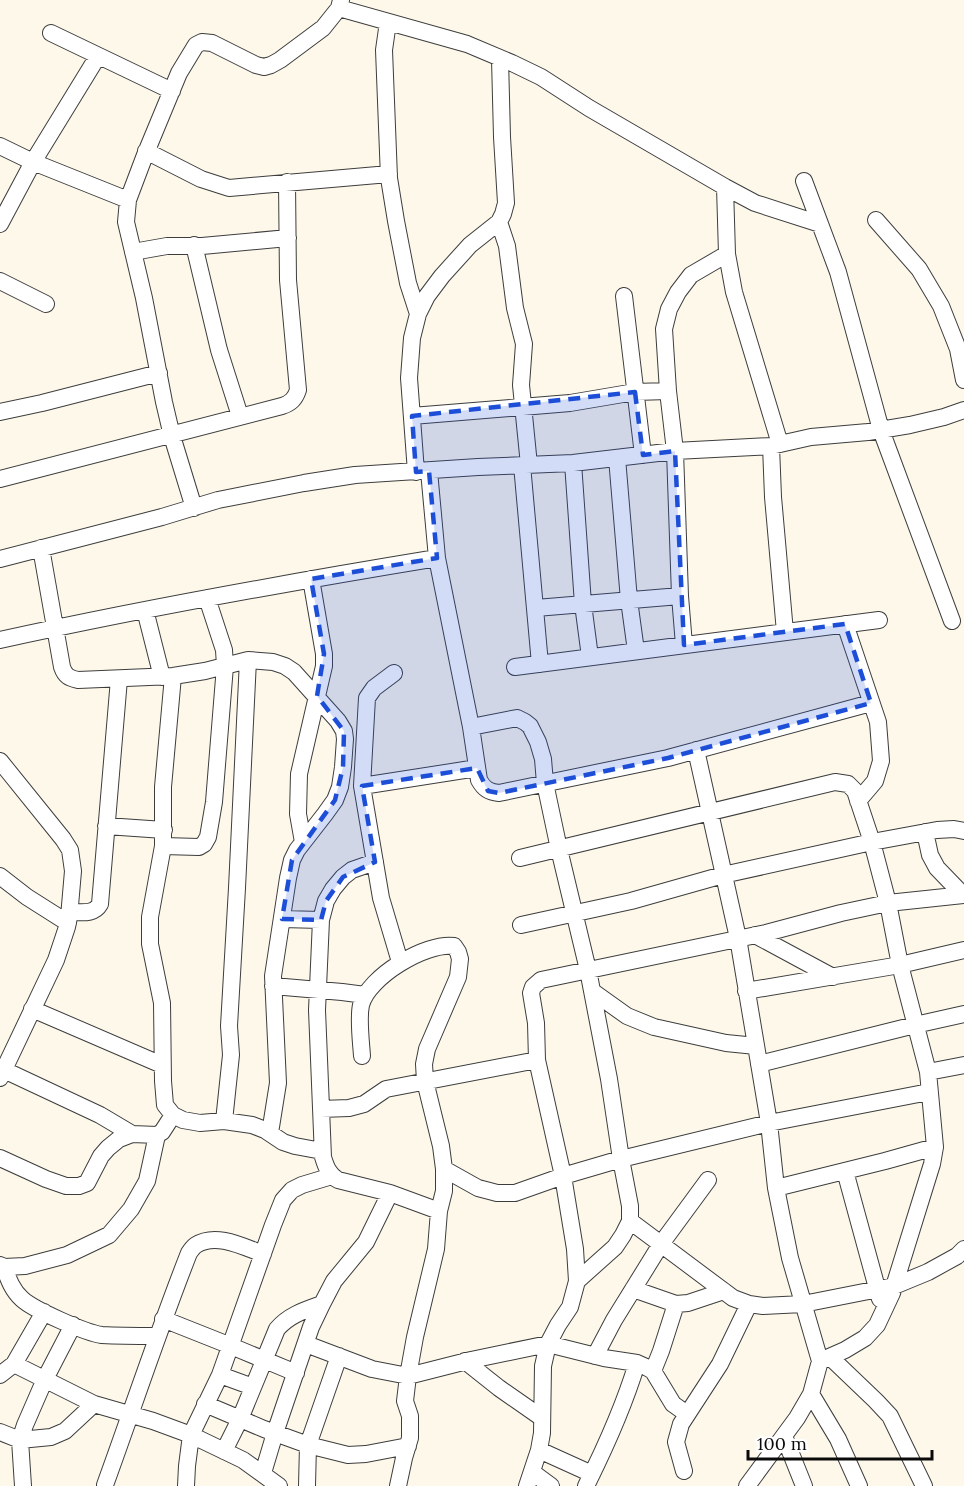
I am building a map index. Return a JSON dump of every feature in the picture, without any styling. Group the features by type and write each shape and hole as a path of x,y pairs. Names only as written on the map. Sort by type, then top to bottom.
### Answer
{"street":[{"path":"194,508 172,436 126,222 128,201 146,151 179,73 190,53 196,45 202,42 212,43 264,67 271,65 323,28 340,4 388,22 467,44 541,77 599,114 755,203 820,224"},
{"path":"388,22 384,50 389,174 408,283 418,314"},
{"path":"51,33 172,91"},
{"path":"0,224 33,162 98,56"},
{"path":"500,59 501,137 506,203 503,214 499,222 471,245 442,276 427,296 418,314 412,338 409,378 412,417 479,780 488,791 499,793 668,758 871,703"},
{"path":"0,146 128,201"},
{"path":"146,151 201,179 229,188 389,174"},
{"path":"804,181 838,272 881,430 952,621"},
{"path":"0,479 282,406 296,397 298,390 288,280 287,183"},
{"path":"725,187 727,254 734,292 776,445 773,497 785,632"},
{"path":"876,220 919,269 941,306 958,349 964,380"},
{"path":"499,222 507,246 515,308 524,344 521,385 540,664"},
{"path":"133,252 167,246 202,246 288,238"},
{"path":"194,245 219,350 240,416"},
{"path":"684,645 675,451 664,329 669,309 691,275 727,254"},
{"path":"0,281 46,304"},
{"path":"624,296 643,455"},
{"path":"0,412 159,373"},
{"path":"412,417 523,408 636,392 668,391"},
{"path":"0,559 218,500 355,475 573,464 675,451 776,445 811,437 910,425 964,410"},
{"path":"617,458 629,600 636,651"},
{"path":"573,464 583,604 590,657"},
{"path":"41,548 62,667 69,678 78,680 167,677 205,672 248,660 273,662 294,672 317,696 344,731 340,787 326,814 303,842 292,860 288,878 273,976 278,1083 270,1133"},
{"path":"0,640 207,598 437,558"},
{"path":"303,842 298,814 299,774 322,679 324,654 310,579"},
{"path":"536,608 680,596"},
{"path":"106,826 199,847 208,837 214,802 225,666 224,650 207,598"},
{"path":"145,610 167,677 163,838 150,917 150,944 162,1003 162,1065 165,1105 173,1115 183,1120 200,1123 224,1121 252,1125 283,1142 322,1151"},
{"path":"515,667 879,620"},
{"path":"845,624 878,722 881,761 874,780 858,801"},
{"path":"224,1121 231,1055 229,1026 248,660"},
{"path":"394,673 374,688 367,698 362,786 381,898 400,962"},
{"path":"0,876 27,897 69,917 98,908 118,679"},
{"path":"471,727 517,718 530,726 538,742 559,849 588,970 609,1079 630,1206 630,1221 615,1246 577,1281"},
{"path":"696,750 738,938 769,1123 776,1188 790,1258 803,1304 825,1359 876,1401 890,1416 924,1486"},
{"path":"0,761 63,838 70,850 73,871 69,917 56,960 2,1074 100,1115 132,1134"},
{"path":"362,786 477,768"},
{"path":"520,858 835,782 843,782 851,786 858,801 872,842 888,903 900,965 928,1072 935,1147 932,1164 886,1288 884,1311 878,1325 865,1338 825,1359 811,1394 797,1418 747,1486"},
{"path":"521,925 631,901 723,875 872,842 925,832 954,829 964,831"},
{"path":"925,832 930,855 937,868 963,895"},
{"path":"375,862 352,870 343,877 326,901 321,920 317,1010 322,1151 325,1165 332,1176 344,1183 390,1193 439,1211"},
{"path":"551,1486 530,1479 542,1433 543,1366 548,1344 570,1307 577,1281 575,1249 563,1176 537,1060 536,1023 531,993 533,987 541,980 755,935 841,913 888,903 963,895"},
{"path":"282,919 321,920"},
{"path":"755,935 833,977"},
{"path":"362,1056 361,1003 376,981 400,962 438,947 454,946 460,959 458,977 427,1049 424,1064 425,1081 441,1146 444,1191 439,1211 436,1249 408,1376 405,1401 410,1416 410,1438 398,1486"},
{"path":"746,991 900,965 964,950"},
{"path":"273,986 365,995"},
{"path":"592,991 627,1016 654,1027 726,1043 756,1046"},
{"path":"32,1009 162,1065"},
{"path":"759,1064 964,1014"},
{"path":"321,1109 348,1108 364,1104 386,1089 537,1060"},
{"path":"928,1072 964,1065"},
{"path":"444,1169 478,1188 515,1193 621,1159 769,1123 929,1092"},
{"path":"0,1158 46,1179 66,1186 79,1186 87,1183 101,1156 119,1138 132,1134 157,1135 162,1132 173,1115"},
{"path":"157,1135 147,1181 131,1209 109,1235 67,1255 25,1266 2,1266 12,1287 22,1299 73,1326 100,1335 158,1336"},
{"path":"776,1188 935,1147"},
{"path":"844,1171 886,1288"},
{"path":"186,1486 190,1435 220,1375 284,1200 292,1190 302,1185 332,1176"},
{"path":"596,1356 614,1320 661,1244 708,1180"},
{"path":"263,1473 306,1344 322,1304 334,1281 366,1242 390,1193"},
{"path":"630,1221 733,1298 763,1306 803,1304 886,1288 928,1272 957,1256 964,1249"},
{"path":"105,1485 163,1319 189,1253 196,1245 207,1241 224,1240 263,1254"},
{"path":"633,1289 676,1304 688,1303 724,1291"},
{"path":"224,1451 240,1419 277,1329 285,1320 322,1304"},
{"path":"653,1371 676,1304"},
{"path":"684,1471 676,1442 681,1424 720,1364 749,1304"},
{"path":"0,1375 14,1364 44,1312"},
{"path":"163,1319 296,1373"},
{"path":"22,1486 20,1440 45,1379 73,1326"},
{"path":"306,1344 372,1369 408,1376 465,1361 548,1344 637,1363 646,1367 653,1371 673,1404 687,1414"},
{"path":"307,1486 308,1445 339,1356"},
{"path":"465,1361 542,1418"},
{"path":"539,1450 589,1480 608,1443 629,1392 637,1363"},
{"path":"14,1364 94,1404 153,1421 190,1435 243,1460 279,1486"},
{"path":"220,1375 253,1387"},
{"path":"811,1394 838,1439 859,1486"},
{"path":"0,1432 20,1440 51,1437 65,1431 94,1404"},
{"path":"205,1404 308,1445 348,1455 408,1446"},
{"path":"784,1436 804,1486"}],"highlighted area":[{"path":"635,392 643,455 675,451 684,645 845,624 871,703 668,758 499,793 488,791 477,768 362,786 375,862 343,877 326,901 321,920 282,919 292,860 335,800 343,767 344,731 317,696 324,654 311,579 437,558 429,471 416,472 412,416"}]}
